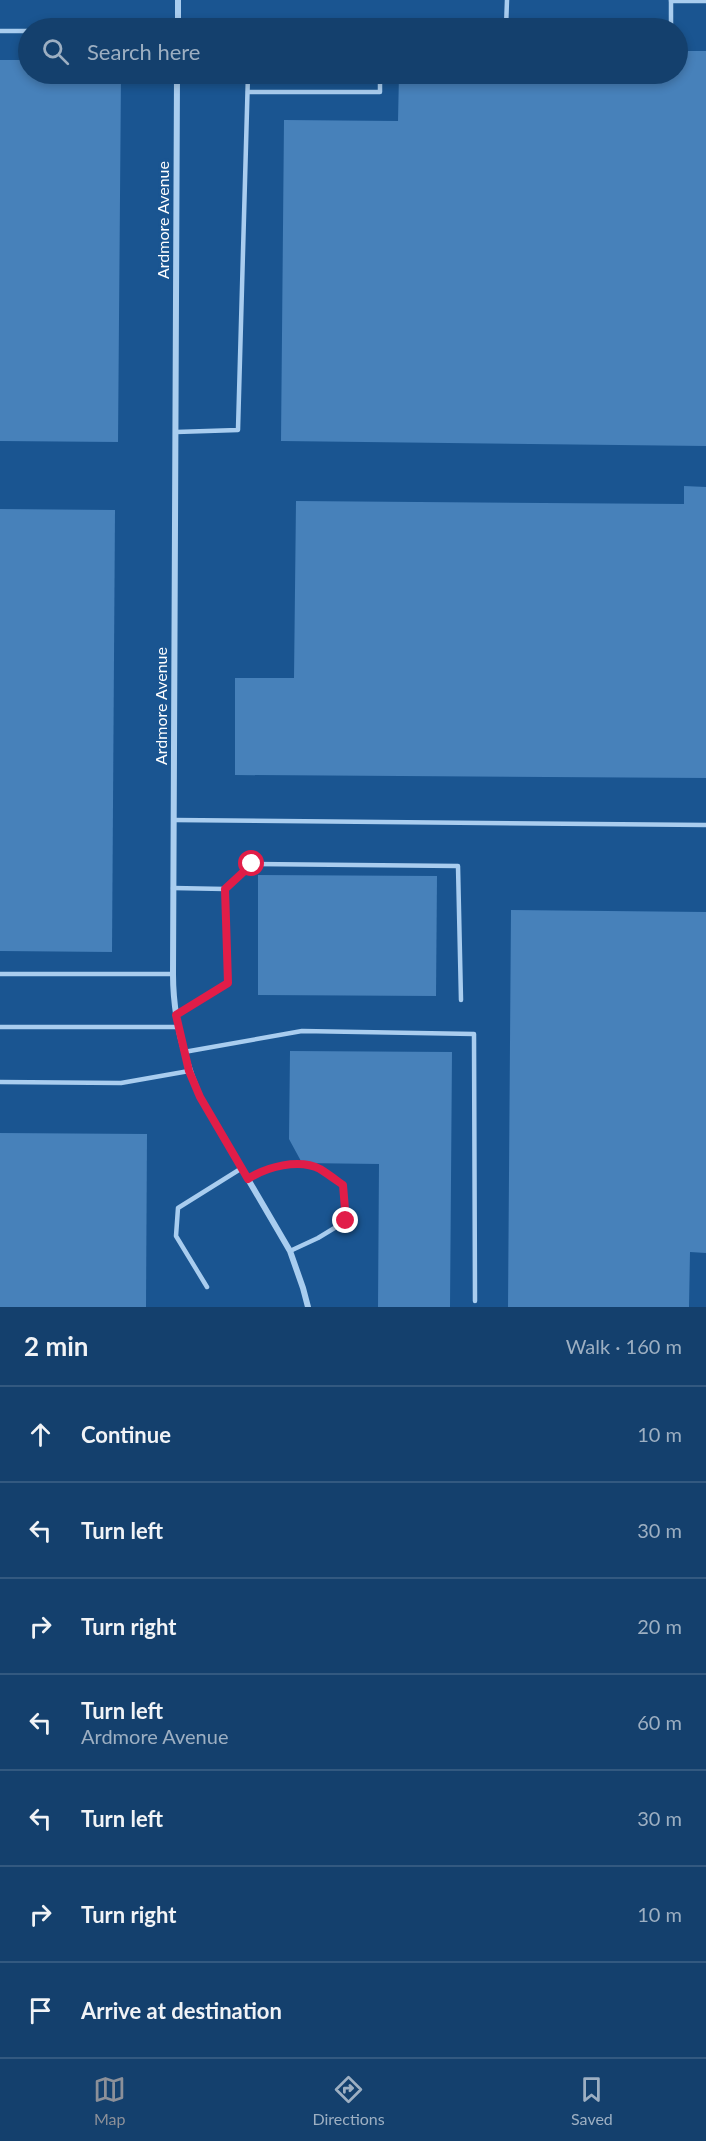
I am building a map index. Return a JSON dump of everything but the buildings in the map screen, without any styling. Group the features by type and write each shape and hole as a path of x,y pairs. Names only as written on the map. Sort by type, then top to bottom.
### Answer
{"street":[{"path":"178,0 178,18"},
{"name":"Ardmore Avenue","path":"177,84 173,888 173,974 176,1015 189,1071 200,1097 290,1251 308,1307"}],"lane":[{"path":"506,18 507,0"},
{"path":"671,18 671,0 706,1"},
{"path":"0,31 18,31"},
{"path":"176,432 238,430 248,84"},
{"path":"248,92 380,92 380,84"},
{"path":"174,820 706,825"},
{"path":"173,888 225,889 252,864 458,866 461,1000"},
{"path":"176,1015 228,983 225,889"},
{"path":"0,974 173,974"},
{"path":"0,1027 178,1027"},
{"path":"184,1052 302,1031 474,1034 475,1301"},
{"path":"0,1082 121,1083 189,1071"},
{"path":"248,1179 262,1170 296,1165 318,1168 343,1185 346,1221 290,1251"},
{"path":"207,1287 176,1236 178,1209 242,1168"}],"route":[{"path":"252,864 225,889 228,983 176,1015 189,1071 200,1097 248,1179 262,1170 296,1165 318,1168 343,1185 346,1221"}]}
